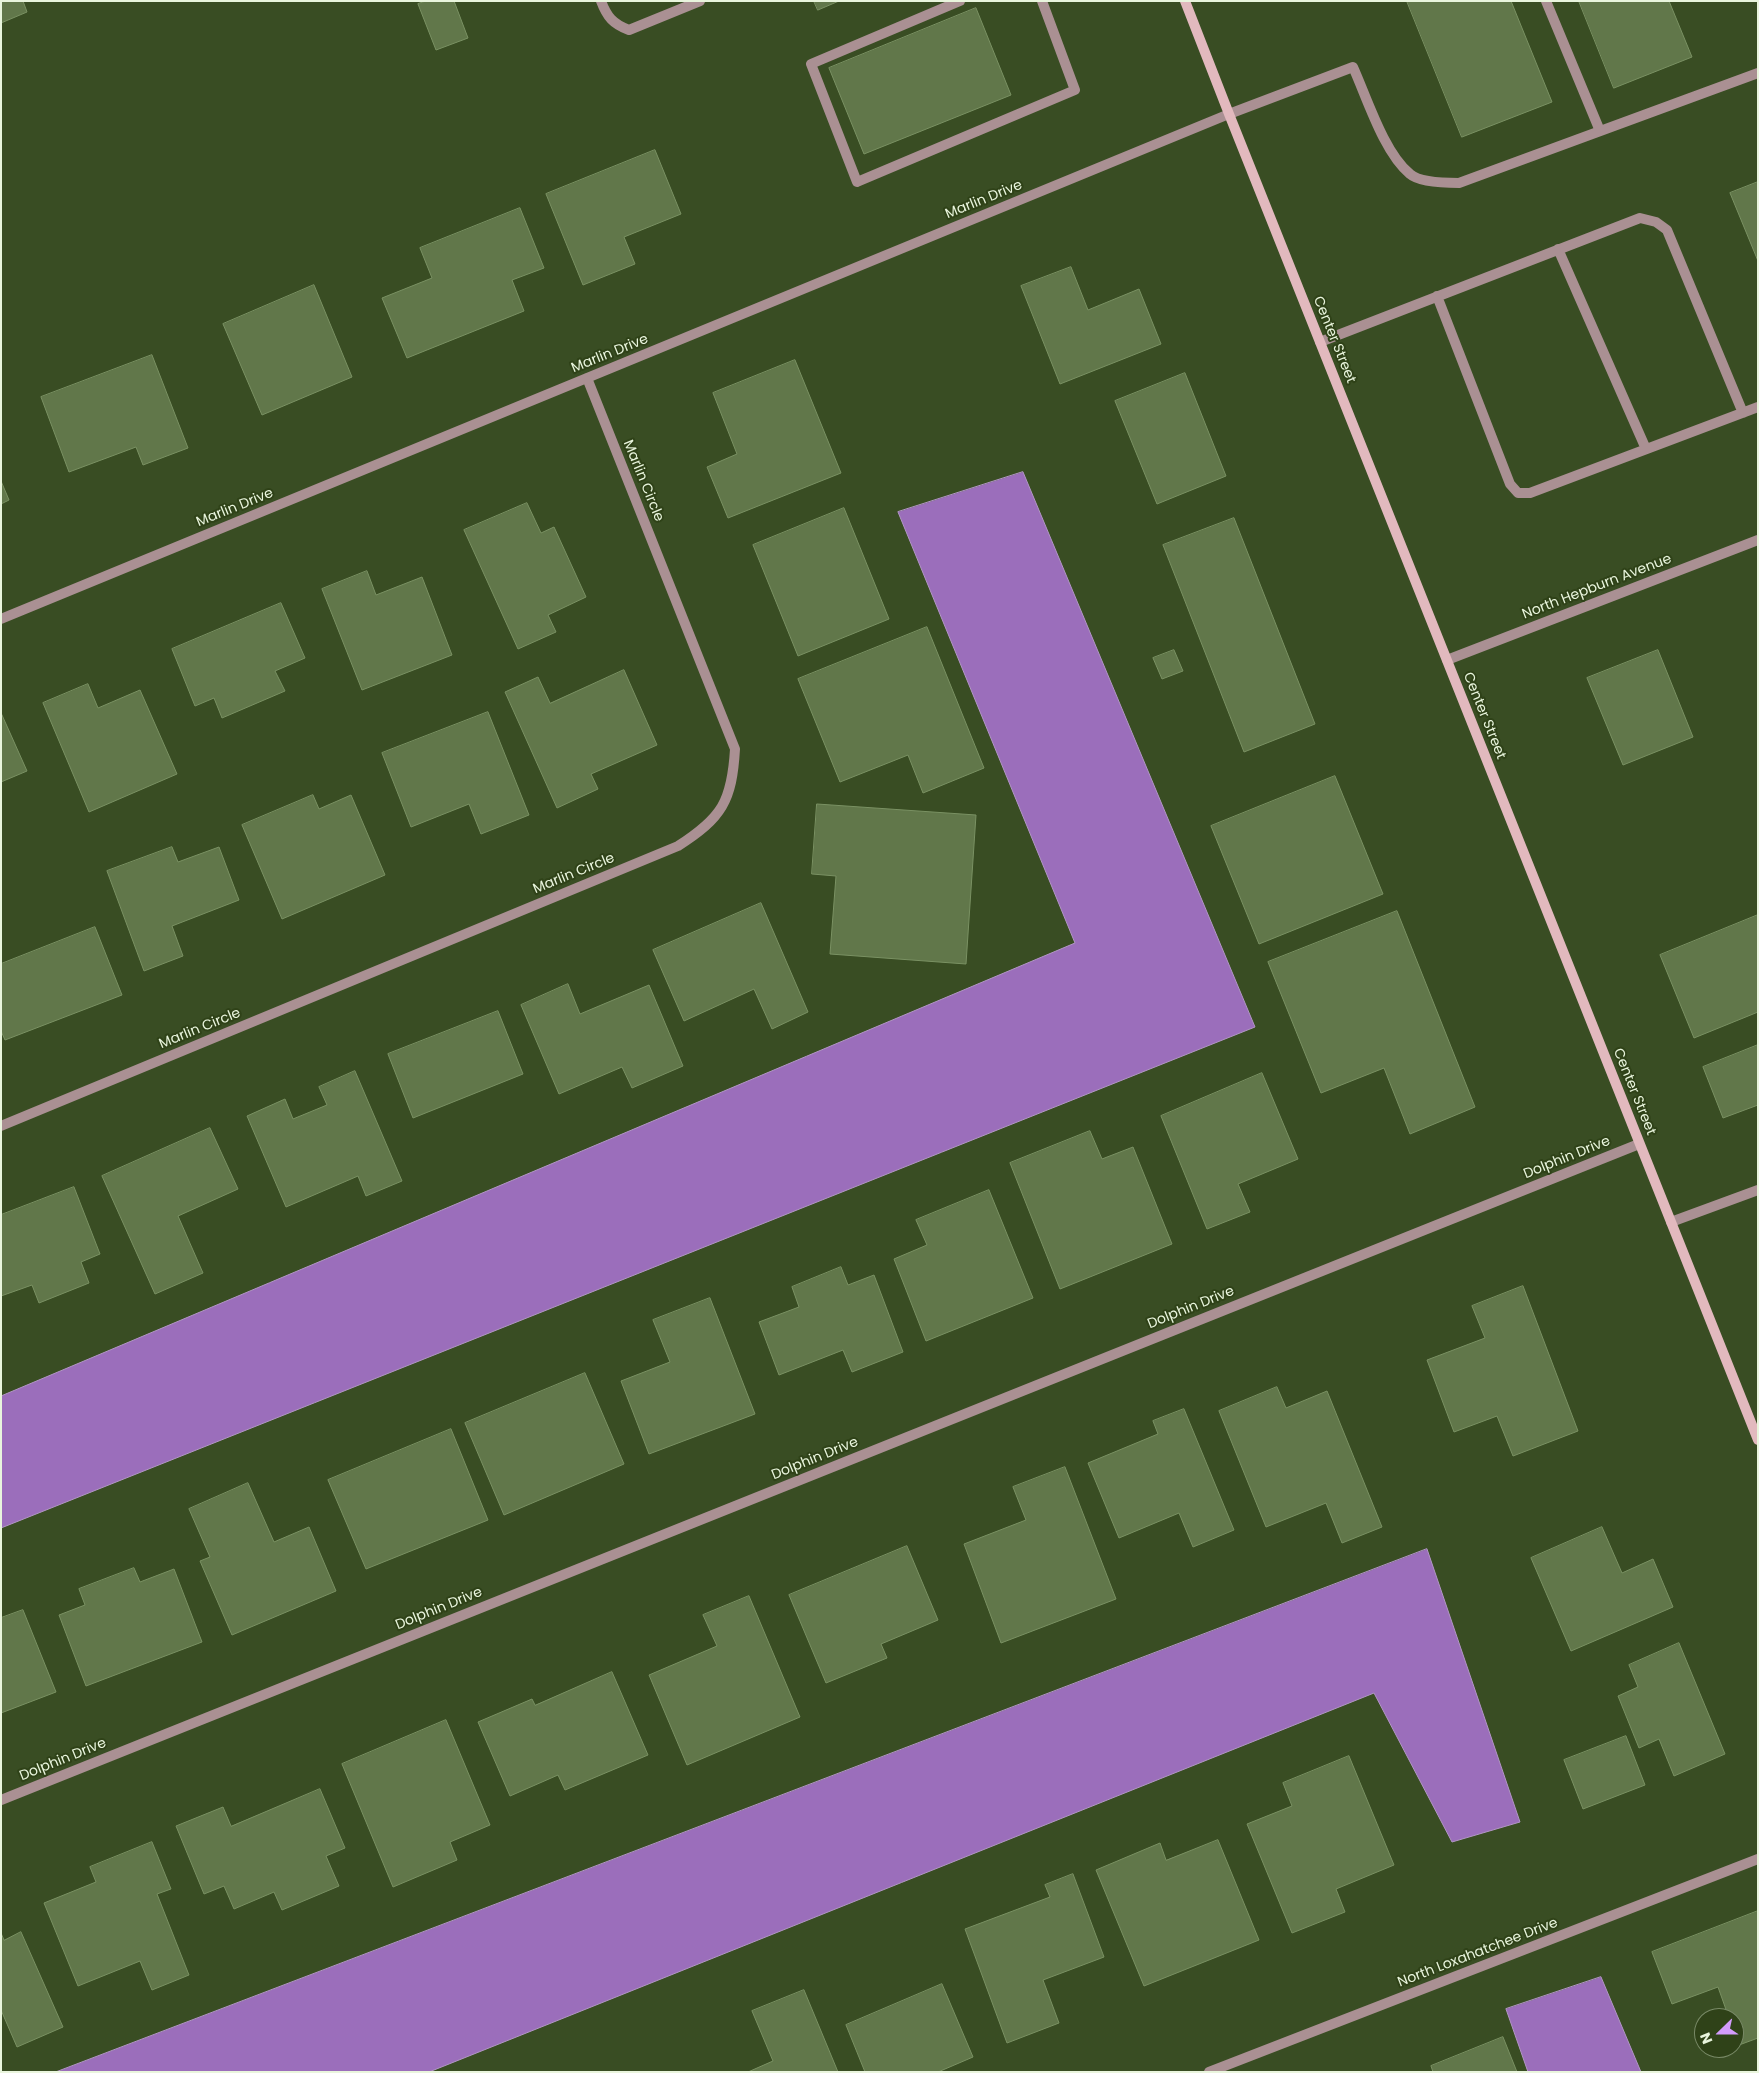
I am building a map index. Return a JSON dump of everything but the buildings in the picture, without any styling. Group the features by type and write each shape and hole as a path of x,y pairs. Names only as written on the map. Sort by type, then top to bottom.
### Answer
{"street":[{"path":"601,1 606,14 615,25 629,30 700,1"},
{"path":"960,1 811,64 857,182 1074,90 1042,1"},
{"name":"Center Street","path":"1186,1 1229,114 1758,1440"},
{"path":"1546,1 1600,131 1758,73"},
{"name":"Marlin Drive","path":"1,619 1229,114 1353,67 1388,147 1410,175 1438,182 1459,183 1600,131"},
{"path":"1320,342 1640,218 1656,222 1667,230 1743,413"},
{"path":"1558,249 1646,449"},
{"path":"1437,296 1510,484 1518,492 1530,493 1758,407"},
{"name":"Marlin Circle","path":"1,1126 678,846 703,830 722,807 734,780 735,749 587,378"},
{"name":"North Hepburn Avenue","path":"1447,660 1758,540"},
{"name":"Dolphin Drive","path":"1,1800 1640,1144"},
{"path":"1671,1222 1758,1190"},
{"name":"North Loxahatchee Drive","path":"1209,2072 1758,1859"}],"shaded area":[{"path":"1023,472 1255,1027 1,1528 1,1396 1075,943 898,512"},
{"path":"1427,1549 1520,1822 1452,1842 1374,1693 429,2072 56,2072"},
{"path":"1601,1977 1641,2072 1528,2072 1506,2009"}]}
